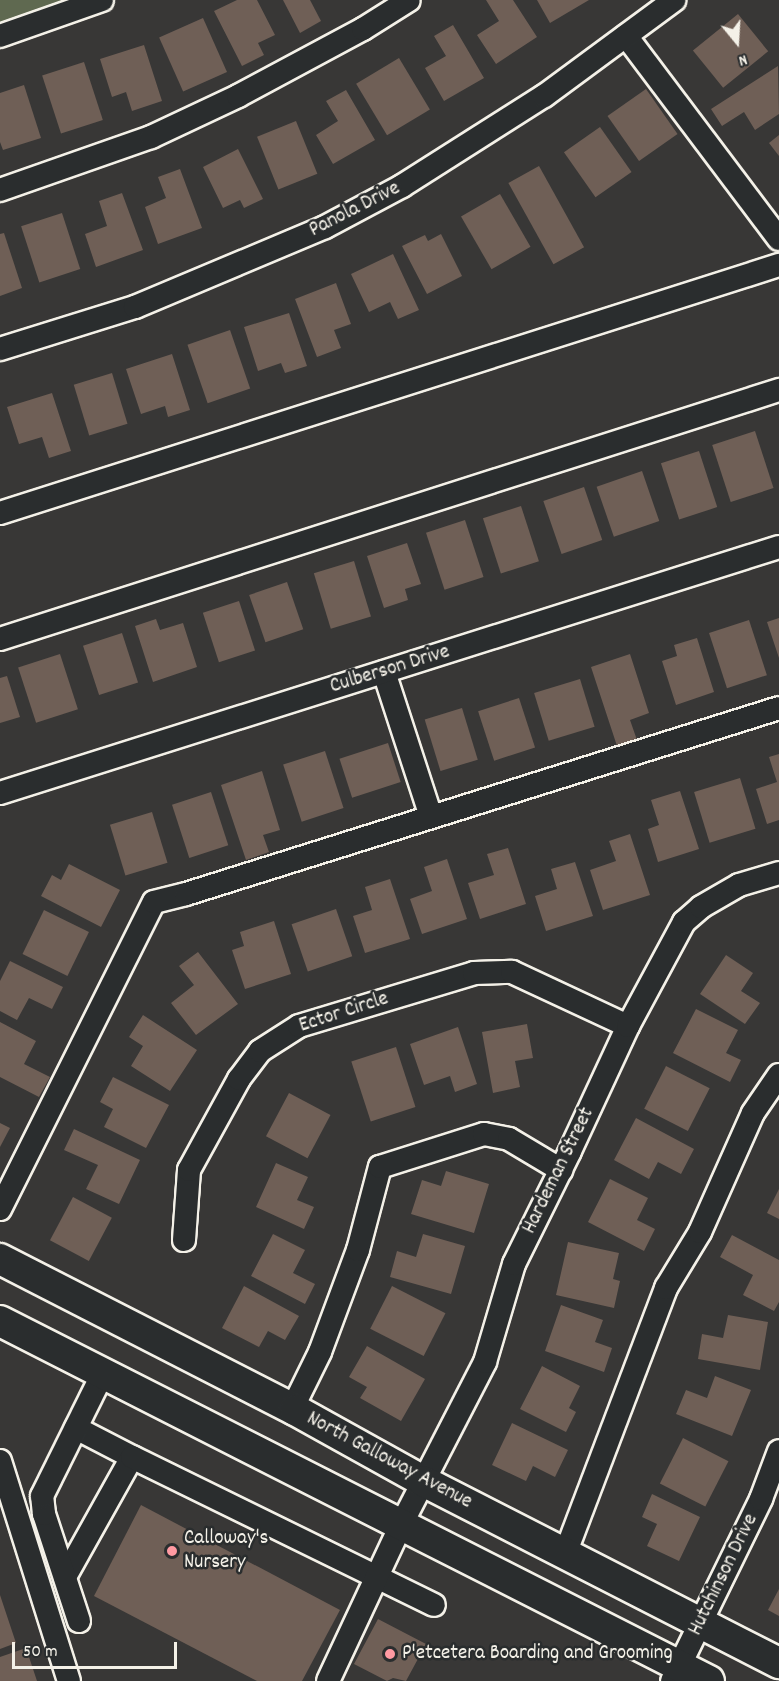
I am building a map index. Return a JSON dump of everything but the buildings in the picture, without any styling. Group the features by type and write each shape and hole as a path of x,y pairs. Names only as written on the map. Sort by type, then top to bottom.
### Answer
{"main road":[{"name":"North Galloway Avenue","path":"0,1259 292,1409 423,1481 779,1664"},
{"path":"0,1321 402,1523 676,1673 709,1681"}],"street":[{"path":"0,36 102,0"},
{"path":"0,190 151,137 238,96 363,29 409,0"},
{"name":"Panola Drive","path":"0,349 135,307 325,227 402,186 544,96 674,0"},
{"path":"626,36 779,239"},
{"path":"0,513 779,265"},
{"path":"0,639 779,390"},
{"name":"Culberson Drive","path":"0,793 779,548"},
{"path":"384,672 431,817"},
{"path":"0,1209 154,902 186,894 779,708"},
{"name":"Hardeman Street","path":"328,1681 402,1523 485,1362 514,1264 628,1026 684,922 701,907 739,885 779,873"},
{"name":"Ector Circle","path":"184,1240 189,1170 239,1079 260,1051 299,1026 474,973 512,972 628,1026"},
{"path":"565,1554 666,1288 699,1232 753,1113 779,1074"},
{"path":"292,1409 321,1352 350,1270 380,1167 484,1134 509,1139 561,1170"},
{"path":"79,1621 44,1514 42,1496 103,1372"},
{"path":"76,1428 434,1605"},
{"name":"Hutchinson Drive","path":"676,1673 761,1499 779,1451"},
{"path":"65,1577 132,1457"},
{"path":"0,1461 69,1681"}],"green space":[{"path":"0,0 67,0 0,23"}],"place":[{"name":"Calloway's Nursery","path":"172,1551"},
{"name":"P'etcetera Boarding and Grooming","path":"390,1654"}]}
